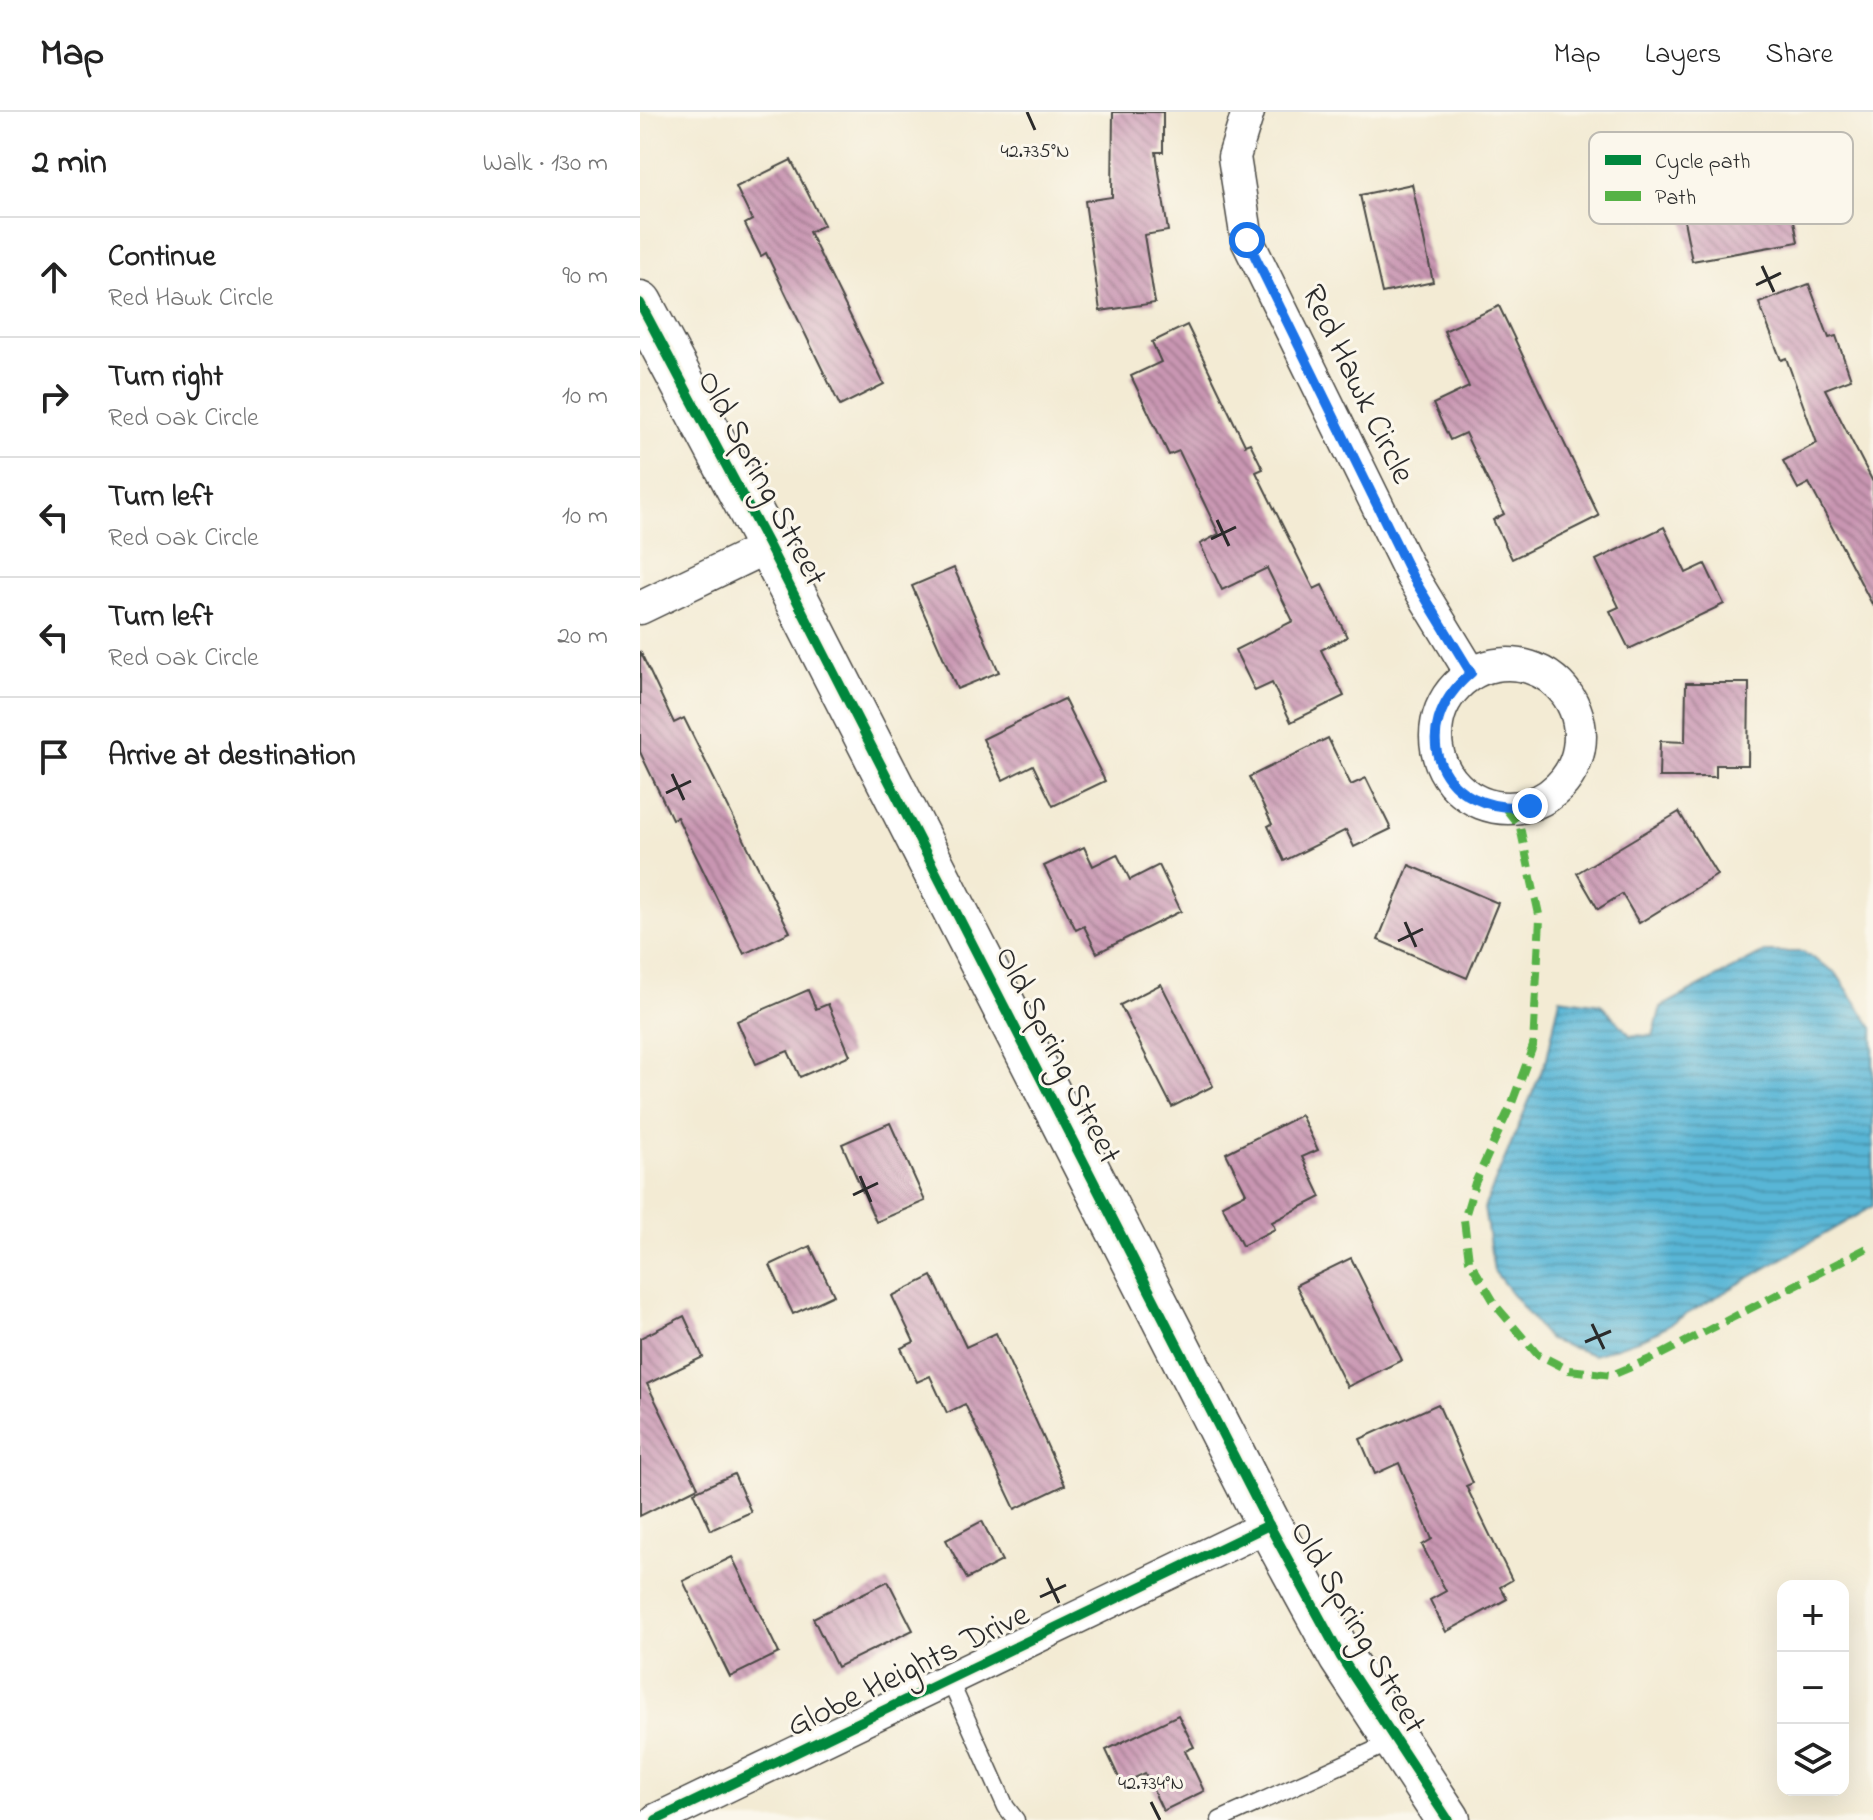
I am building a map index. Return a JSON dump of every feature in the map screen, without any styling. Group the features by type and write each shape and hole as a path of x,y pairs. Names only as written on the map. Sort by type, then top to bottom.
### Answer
{"street":[{"name":"Red Hawk Circle","path":"1248,112 1234,157 1247,240 1412,576 1471,673"},
{"name":"Old Spring Street","path":"640,303 769,546 1269,1525 1341,1657 1448,1820"},
{"path":"640,608 769,546"},
{"path":"1493,664 1518,664 1541,671 1561,686 1574,707 1581,730 1579,755 1569,777 1552,795 1530,806 1494,807 1462,793 1447,776 1437,754 1435,731 1440,708 1453,688 1471,673 1493,664"},
{"name":"Globe Heights Drive","path":"656,1820 1269,1525"}],"lane":[{"path":"949,1679 1006,1807 1016,1820"},
{"path":"1220,1820 1394,1741"}],"water":[{"path":"1764,952 1803,952 1836,973 1873,1028 1873,1206 1649,1336 1594,1355 1549,1340 1494,1271 1484,1208 1547,1058 1560,998 1601,1004 1630,1035 1653,1036 1661,1007"}],"building":[{"path":"1113,112 1163,112 1163,152 1156,152 1168,231 1144,235 1155,303 1100,311 1085,201 1112,197"},
{"path":"791,160 824,225 809,232 884,384 840,406 766,253 761,256 745,224 752,220 736,187"},
{"path":"1412,184 1433,282 1382,293 1360,195"},
{"path":"1685,224 1795,224 1798,242 1692,261"},
{"path":"1809,284 1829,338 1836,336 1851,379 1825,389 1873,482 1873,606 1809,483 1798,489 1783,461 1817,443 1786,358 1781,360 1759,303"},
{"path":"1499,306 1599,516 1512,559 1493,520 1504,514 1465,433 1450,440 1433,404 1469,387 1444,331"},
{"path":"1187,325 1245,445 1250,443 1263,469 1256,472 1314,589 1322,585 1347,637 1321,650 1344,696 1291,722 1272,683 1255,691 1235,650 1293,621 1267,568 1222,590 1200,544 1219,534 1179,451 1169,455 1131,376 1161,362 1152,342"},
{"path":"1664,527 1686,573 1705,564 1724,604 1629,649 1610,611 1619,607 1596,560"},
{"path":"954,568 999,672 957,689 912,586"},
{"path":"640,651 674,723 684,718 790,932 744,954 677,817 672,819 640,752"},
{"path":"1686,683 1749,683 1748,765 1716,765 1716,777 1659,777 1660,741 1685,742"},
{"path":"1064,699 1105,781 1053,806 1033,765 1003,780 983,739"},
{"path":"1328,738 1351,785 1366,778 1391,829 1354,847 1346,830 1284,861 1268,826 1272,824 1249,777"},
{"path":"1679,812 1717,875 1639,923 1622,894 1598,909 1577,873"},
{"path":"1084,847 1093,866 1117,854 1130,880 1159,865 1181,911 1097,953 1084,926 1076,930 1044,866"},
{"path":"1409,865 1498,903 1467,978 1378,940"},
{"path":"1161,984 1213,1086 1172,1107 1120,1005"},
{"path":"808,990 816,1009 828,1004 850,1055 800,1077 788,1051 756,1064 737,1021"},
{"path":"1301,1115 1318,1150 1302,1157 1321,1197 1272,1222 1275,1229 1242,1246 1222,1205 1246,1193 1226,1153"},
{"path":"890,1123 925,1201 876,1222 842,1144"},
{"path":"810,1246 834,1295 793,1314 770,1265"},
{"path":"1351,1258 1402,1360 1347,1387 1296,1285"},
{"path":"932,1276 966,1347 996,1333 1065,1485 1015,1509 965,1404 947,1413 930,1376 917,1382 901,1348 914,1342 892,1296"},
{"path":"684,1316 703,1357 647,1384 698,1487 640,1516 640,1338"},
{"path":"1438,1404 1473,1483 1466,1486 1512,1580 1500,1587 1507,1599 1446,1632 1430,1600 1446,1591 1422,1545 1432,1539 1399,1463 1375,1474 1360,1439"},
{"path":"734,1474 751,1512 711,1530 694,1492"},
{"path":"982,1521 1002,1561 967,1579 946,1540"},
{"path":"732,1557 779,1653 730,1677 683,1581"},
{"path":"888,1581 913,1630 837,1667 813,1618"},
{"path":"1178,1715 1194,1747 1185,1751 1204,1791 1163,1811 1145,1773 1122,1784 1106,1750"}],"marked path":[{"path":"1506,809 1520,827 1540,919 1533,1046 1512,1103 1475,1183 1464,1220 1469,1260 1497,1307 1537,1354 1569,1370 1612,1375 1662,1354 1873,1245"}],"cycle path":[{"path":"640,303 769,546 1269,1525 1341,1657 1448,1820"},
{"path":"656,1820 1269,1525"}],"route":[{"path":"1247,240 1412,576 1471,673 1453,688 1440,708 1435,731 1437,754 1447,776 1462,793 1483,805 1506,809 1530,806"}]}
